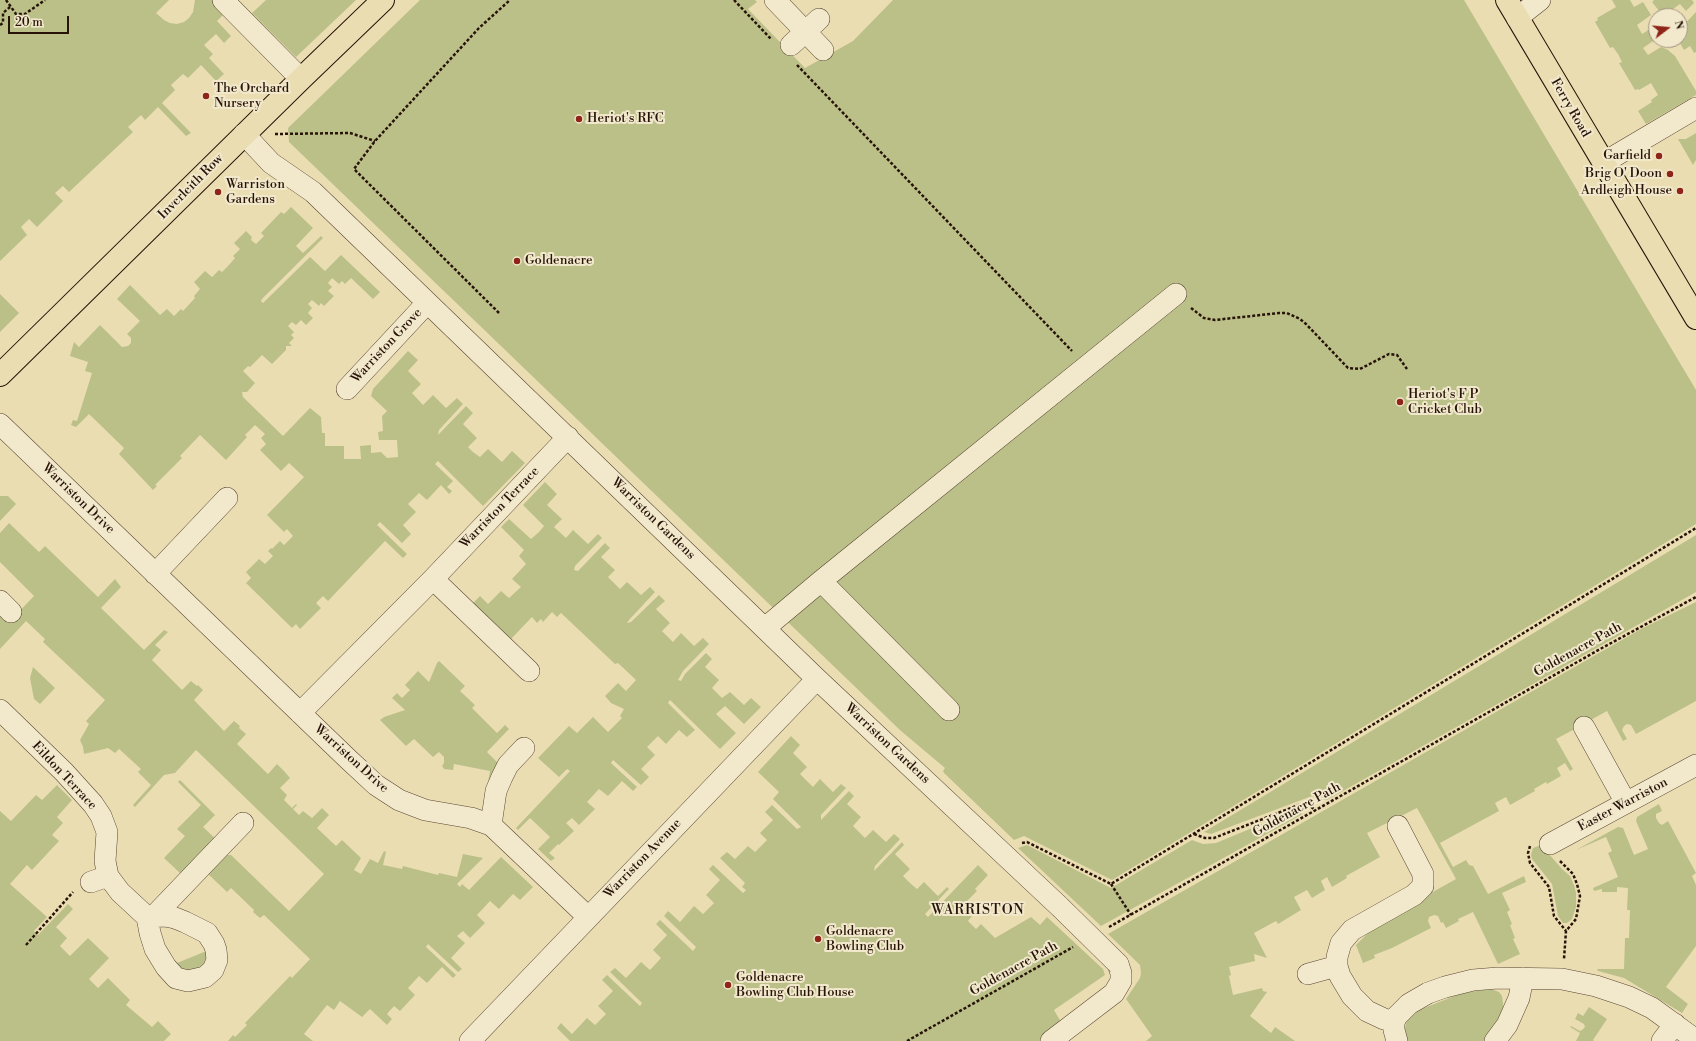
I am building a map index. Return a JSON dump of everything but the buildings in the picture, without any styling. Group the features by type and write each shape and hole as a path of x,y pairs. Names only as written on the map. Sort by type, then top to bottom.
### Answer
{"main road":[{"name":"Inverleith Row","path":"0,375 244,134 383,0"},
{"name":"Ferry Road","path":"1512,9 1696,318"}],"street":[{"path":"223,0 301,79"},
{"path":"775,0 796,40 823,50"},
{"path":"1512,9 1540,0"},
{"path":"1603,163 1696,108"},
{"name":"Warriston Gardens","path":"244,134 271,163 313,192 817,679 1003,852 1118,964 1121,973 1121,981 1114,993 1051,1041"},
{"path":"765,628 1176,294"},
{"name":"Warriston Grove","path":"347,389 427,303"},
{"name":"Warriston Drive","path":"0,424 376,785 412,806 425,810 471,818 491,825 588,917"},
{"name":"Warriston Terrace","path":"300,713 433,579 568,437"},
{"path":"155,574 227,498"},
{"path":"433,579 529,671"},
{"path":"821,581 949,710"},
{"name":"Warriston Avenue","path":"470,1041 817,679"},
{"name":"Eildon Terrace","path":"0,710 64,772 93,804 101,816 107,832 105,861 92,882 120,892 150,916 242,823"},
{"path":"1584,728 1626,803"},
{"path":"491,825 496,791 508,765 524,748"},
{"name":"Easter Warriston","path":"1550,844 1696,765"},
{"path":"1396,1032 1359,1004 1346,986 1337,966 1338,950 1348,933 1357,926 1414,895 1423,886 1423,874 1398,826"},
{"path":"1308,974 1337,966"},
{"path":"1396,1032 1397,1016 1409,1004 1438,990 1473,980 1498,978 1562,979 1596,986 1629,997 1652,1008 1696,1040"},
{"path":"1495,1041 1507,1025 1519,998 1523,978"},
{"path":"1662,1041 1675,1024"}],"path":[{"path":"6,0 16,14 25,14 45,0"},
{"path":"499,313 354,169 375,141 479,28 510,0"},
{"path":"734,0 796,40 1087,366"},
{"path":"3,12 10,7"},
{"path":"0,25 3,23 3,12"},
{"path":"244,134 350,133 375,141"},
{"path":"1176,294 1198,314 1209,320 1279,313 1293,316 1306,324 1348,368 1360,369 1389,354 1397,355 1407,369"},
{"path":"1111,884 1696,528"},
{"name":"Goldenacre Path","path":"1103,931 1602,648 1696,597"},
{"path":"1194,834 1205,838 1214,838 1301,804 1309,805 1316,811"},
{"path":"1562,979 1566,931 1576,920 1580,902 1579,891 1573,874 1566,865 1561,862 1550,844 1542,840 1536,840 1528,850 1528,858 1532,867 1549,887 1554,916 1566,931"},
{"path":"1003,852 1021,843 1027,842 1111,884 1131,915"},
{"path":"26,945 92,882"},
{"name":"Goldenacre Path","path":"907,1041 1075,946"}],"green space":[{"path":"0,0 169,0 156,13 164,20 177,24 184,22 189,18 193,12 195,0 214,0 226,12 217,21 231,36 224,43 216,34 204,45 213,54 209,58 224,74 216,81 201,65 188,78 183,74 171,85 175,90 162,103 191,133 186,136 158,107 145,120 141,115 128,127 133,132 69,192 63,186 55,193 63,201 37,227 29,219 21,227 27,235 0,261"},
{"path":"266,0 356,0 296,57 252,13"},
{"path":"420,0 755,0 757,2 748,9 805,68 853,41 893,0 1464,0 1696,390 1696,524 1112,880 1024,836 1014,840 944,773 943,771 945,768 901,731 289,142 288,128"},
{"path":"1612,0 1630,0 1634,7 1643,2 1648,10 1648,17 1637,25 1642,34 1648,30 1648,45 1643,48 1648,55 1659,48 1668,50 1675,56 1696,91 1696,95 1646,124 1638,111 1652,102 1651,100 1658,95 1651,83 1639,90 1635,90 1619,63 1622,62 1618,54 1613,47 1610,48 1595,22 1598,20 1597,18 1616,7"},
{"path":"1654,0 1692,0 1694,3 1688,9 1683,8 1680,4 1674,8 1657,8 1652,2"},
{"path":"1696,12 1696,52 1694,53 1690,46 1688,47 1688,20"},
{"path":"1696,133 1696,160 1693,165 1678,139 1686,139"},
{"path":"291,207 313,228 296,246 303,253 321,236 323,238 262,299 261,301 263,303 310,257 325,271 341,255 380,292 373,299 351,278 345,284 342,281 339,284 332,278 328,283 332,287 328,291 334,296 324,306 321,303 319,306 312,300 308,304 312,308 308,313 313,318 306,325 301,320 296,325 292,322 288,326 294,332 291,335 294,338 289,343 292,346 286,346 286,350 272,364 262,355 250,367 248,366 243,371 255,383 247,392 242,392 243,397 283,436 310,408 321,417 322,433 325,433 325,446 344,446 344,459 361,459 360,446 371,445 371,453 381,452 387,458 398,457 397,440 379,440 378,432 383,431 382,416 387,411 371,396 373,389 408,351 418,360 408,371 421,384 412,393 423,405 433,395 446,408 457,398 463,404 439,430 438,435 466,406 473,413 463,424 477,438 468,447 473,452 480,457 488,449 502,462 512,451 525,463 483,506 438,461 435,464 453,481 447,487 452,491 449,494 441,485 427,500 419,493 408,504 416,512 403,525 411,534 402,543 380,522 377,525 407,554 403,558 385,541 328,601 323,596 316,603 321,608 300,629 296,624 292,628 246,583 251,578 246,572 259,559 265,564 273,556 268,551 271,548 272,549 280,541 284,545 293,536 287,529 284,532 267,515 304,477 289,463 281,471 260,450 266,444 261,438 265,434 255,425 245,435 247,437 226,460 200,435 180,456 182,458 155,485 157,486 153,490 119,454 124,448 89,414 76,427 71,425 73,420 77,421 92,373 85,371 88,362 70,356 74,342 79,347 100,325 122,347 128,346 131,343 131,338 127,334 140,321 117,299 130,285 160,315 167,309 174,316 181,309 183,311 195,298 194,296 200,289 194,282 205,271 212,277 219,270 222,272 235,258 233,256 240,249 234,243 246,231 252,237 251,240 256,244 264,236 261,233 281,212 284,214"},
{"path":"0,294 19,313 0,332"},
{"path":"545,482 557,494 547,505 562,519 554,527 566,538 573,530 588,544 598,534 602,538 575,566 574,570 578,571 605,543 610,548 601,557 615,570 608,577 620,589 627,582 641,595 650,587 655,592 627,623 631,622 659,595 665,601 656,609 670,623 662,631 673,642 681,633 694,646 703,638 709,644 683,671 678,680 681,681 685,674 706,653 712,659 705,667 719,680 712,688 722,698 730,692 744,705 751,698 761,707 744,724 725,706 716,714 736,733 720,749 670,700 668,703 695,730 687,737 679,730 666,744 658,736 647,747 655,755 641,769 649,777 641,785 613,760 611,763 637,787 633,791 622,781 608,796 599,789 587,802 595,809 579,825 572,818 566,823 574,831 549,853 555,858 551,861 538,849 550,837 530,818 518,830 516,828 570,771 567,769 559,777 538,758 569,726 577,733 593,717 608,732 622,718 620,716 624,709 611,703 605,696 618,683 626,691 636,680 618,663 615,664 561,613 557,617 552,612 543,622 541,619 537,623 532,617 511,639 473,603 480,596 488,604 501,591 509,598 521,587 512,579 526,564 519,556 524,550 501,527 509,519 531,539 539,532 544,526 523,505"},
{"path":"0,496 8,496 16,504 0,521"},
{"path":"9,523 39,552 45,546 98,597 115,579 121,587 101,608 144,650 164,630 168,632 155,645 161,650 152,660 182,690 191,681 197,686 198,685 203,690 194,700 224,731 234,721 240,726 239,728 246,734 237,744 268,774 277,764 284,771 290,778 280,788 287,795 284,800 292,808 296,804 297,805 293,809 299,815 303,811 312,818 322,808 329,815 317,828 336,846 342,840 361,858 354,870 361,874 370,859 378,863 384,851 386,852 383,865 402,869 403,866 438,875 439,873 457,877 463,854 483,858 457,884 460,887 462,884 469,890 501,857 533,887 520,900 513,894 499,909 490,901 477,915 485,923 470,938 463,931 457,936 465,943 451,958 462,969 458,972 428,944 426,947 456,975 453,978 442,967 427,983 419,976 408,988 415,995 400,1011 394,1006 387,1014 392,1019 387,1025 370,1009 362,1017 340,1001 334,1010 327,1005 304,1034 313,1041 228,1041 233,1035 235,1037 247,1025 245,1023 290,976 292,978 310,959 264,915 260,918 253,912 254,910 231,888 227,892 206,872 225,855 231,855 289,911 324,874 196,750 175,773 164,775 135,807 133,805 151,785 138,772 141,769 119,749 115,753 108,748 84,754 80,740 89,724 86,721 105,700 43,642 45,639 26,621 0,649 0,615 8,623 34,596 0,562 0,533"},
{"path":"1696,535 1696,592 1327,800 1317,800 1312,796 1211,834 1204,832"},
{"path":"1696,602 1696,701 1636,734 1631,725 1627,724 1622,730 1627,739 1623,741 1607,711 1556,739 1573,769 1570,771 1565,763 1557,768 1561,776 1547,784 1546,782 1534,789 1535,791 1510,805 1506,797 1495,803 1499,811 1440,843 1453,867 1466,860 1469,865 1473,866 1488,894 1524,876 1526,882 1502,893 1510,910 1507,912 1512,924 1510,925 1515,938 1513,939 1520,954 1498,964 1473,912 1458,919 1459,921 1446,928 1443,922 1441,923 1438,916 1434,915 1429,917 1428,921 1431,928 1392,948 1374,955 1375,958 1363,963 1356,945 1379,922 1456,879 1417,808 1367,833 1380,857 1346,876 1347,878 1332,887 1327,877 1321,881 1325,890 1312,898 1307,890 1294,897 1301,910 1278,924 1276,921 1254,933 1267,958 1254,954 1255,961 1229,967 1231,975 1229,976 1233,995 1262,988 1263,991 1267,992 1250,1016 1271,1033 1275,1027 1295,1041 1146,1041 1152,1036 1126,999 1140,978 1140,965 1108,934 1641,629"},
{"path":"439,661 465,686 460,691 475,705 472,708 497,733 505,725 509,729 487,752 498,763 493,772 488,794 486,793 490,771 454,764 453,770 444,769 442,766 444,763 444,757 439,752 433,757 414,739 406,746 380,720 384,717 405,710 392,698 397,693 402,698 410,690 405,685 418,671 429,682"},
{"path":"33,667 55,688 40,704 34,699 30,678"},
{"path":"791,736 800,745 793,753 807,767 800,774 813,787 820,779 833,792 841,784 846,788 821,815 821,820 849,791 854,796 847,804 861,817 853,826 865,838 873,830 886,842 894,834 900,839 875,866 874,871 902,842 904,845 895,854 910,869 903,876 910,883 917,889 924,882 938,896 947,887 949,889 925,914 928,917 978,865 988,875 975,889 977,891 962,906 972,916 968,921 976,929 981,924 995,938 1031,917 1040,925 1047,917 1103,969 1105,975 1054,1010 1061,1022 1060,1027 1040,1041 570,1041 557,1028 561,1023 572,1034 587,1018 595,1025 606,1014 598,1006 613,991 602,980 607,975 640,1006 642,1003 610,972 615,968 626,978 641,962 650,970 661,958 653,950 667,935 656,924 660,920 693,951 696,947 664,916 668,911 680,922 694,906 703,914 714,903 706,895 720,880 709,869 713,865 743,893 746,890 742,887 745,883 720,858 727,852 735,859 748,846 755,852 767,840 760,833 773,820 765,812 772,805 797,829 801,827 773,799 779,792 758,772"},
{"path":"180,780 215,815 203,827 218,841 181,874 164,858 185,836 177,829 201,805 178,782"},
{"path":"57,785 72,800 57,817 63,823 52,835 59,841 32,870 27,865 10,884 47,917 34,931 38,935 68,904 73,909 56,927 67,938 60,946 70,956 88,938 109,958 89,979 98,988 108,978 130,1000 126,1005 152,1027 158,1021 171,1034 164,1041 0,1041 0,811 11,821 36,795 42,800"},
{"path":"1659,804 1662,811 1656,814 1656,818 1662,825 1668,821 1696,873 1692,876 1696,885 1696,946 1666,987 1688,1004 1682,1013 1624,978 1598,971 1597,969 1624,969 1625,938 1629,938 1630,910 1627,910 1628,888 1617,887 1617,892 1602,892 1602,889 1594,891 1593,888 1618,877 1608,853 1612,851 1606,837 1576,850 1618,827 1623,828 1634,855 1648,849 1636,821 1637,817"},
{"path":"1300,808 1303,810 1301,815 1101,926 1018,848 1027,845 1111,888 1192,840 1203,844 1216,843"},
{"path":"1541,845 1570,876 1574,885 1576,893 1576,907 1572,919 1567,923 1563,923 1558,916 1552,884 1532,859 1531,855 1533,848"},
{"path":"209,950 206,963 196,969 184,971 172,965"},
{"path":"1491,989 1499,992 1502,996 1504,1011 1485,1041 1406,1041 1405,1027 1407,1021 1419,1010 1462,993"},
{"path":"1589,1007 1607,1019 1593,1040 1594,1041 1576,1041 1580,1033 1570,1027 1571,1026 1580,1031 1585,1027 1584,1024 1575,1019 1578,1013 1583,1016"}],"place":[{"name":"The Orchard Nursery","path":"206,96"},
{"name":"Heriot's RFC","path":"579,119"},
{"name":"Garfield","path":"1659,156"},
{"name":"Brig O' Doon","path":"1670,174"},
{"name":"Ardleigh House","path":"1680,191"},
{"name":"Warriston Gardens","path":"218,192"},
{"name":"Goldenacre","path":"517,261"},
{"name":"Heriot's F P Cricket Club","path":"1400,402"},
{"name":"Goldenacre Bowling Club","path":"818,939"},
{"name":"Goldenacre Bowling Club House","path":"728,985"}],"district":[{"name":"WARRISTON","path":"978,911"}]}
